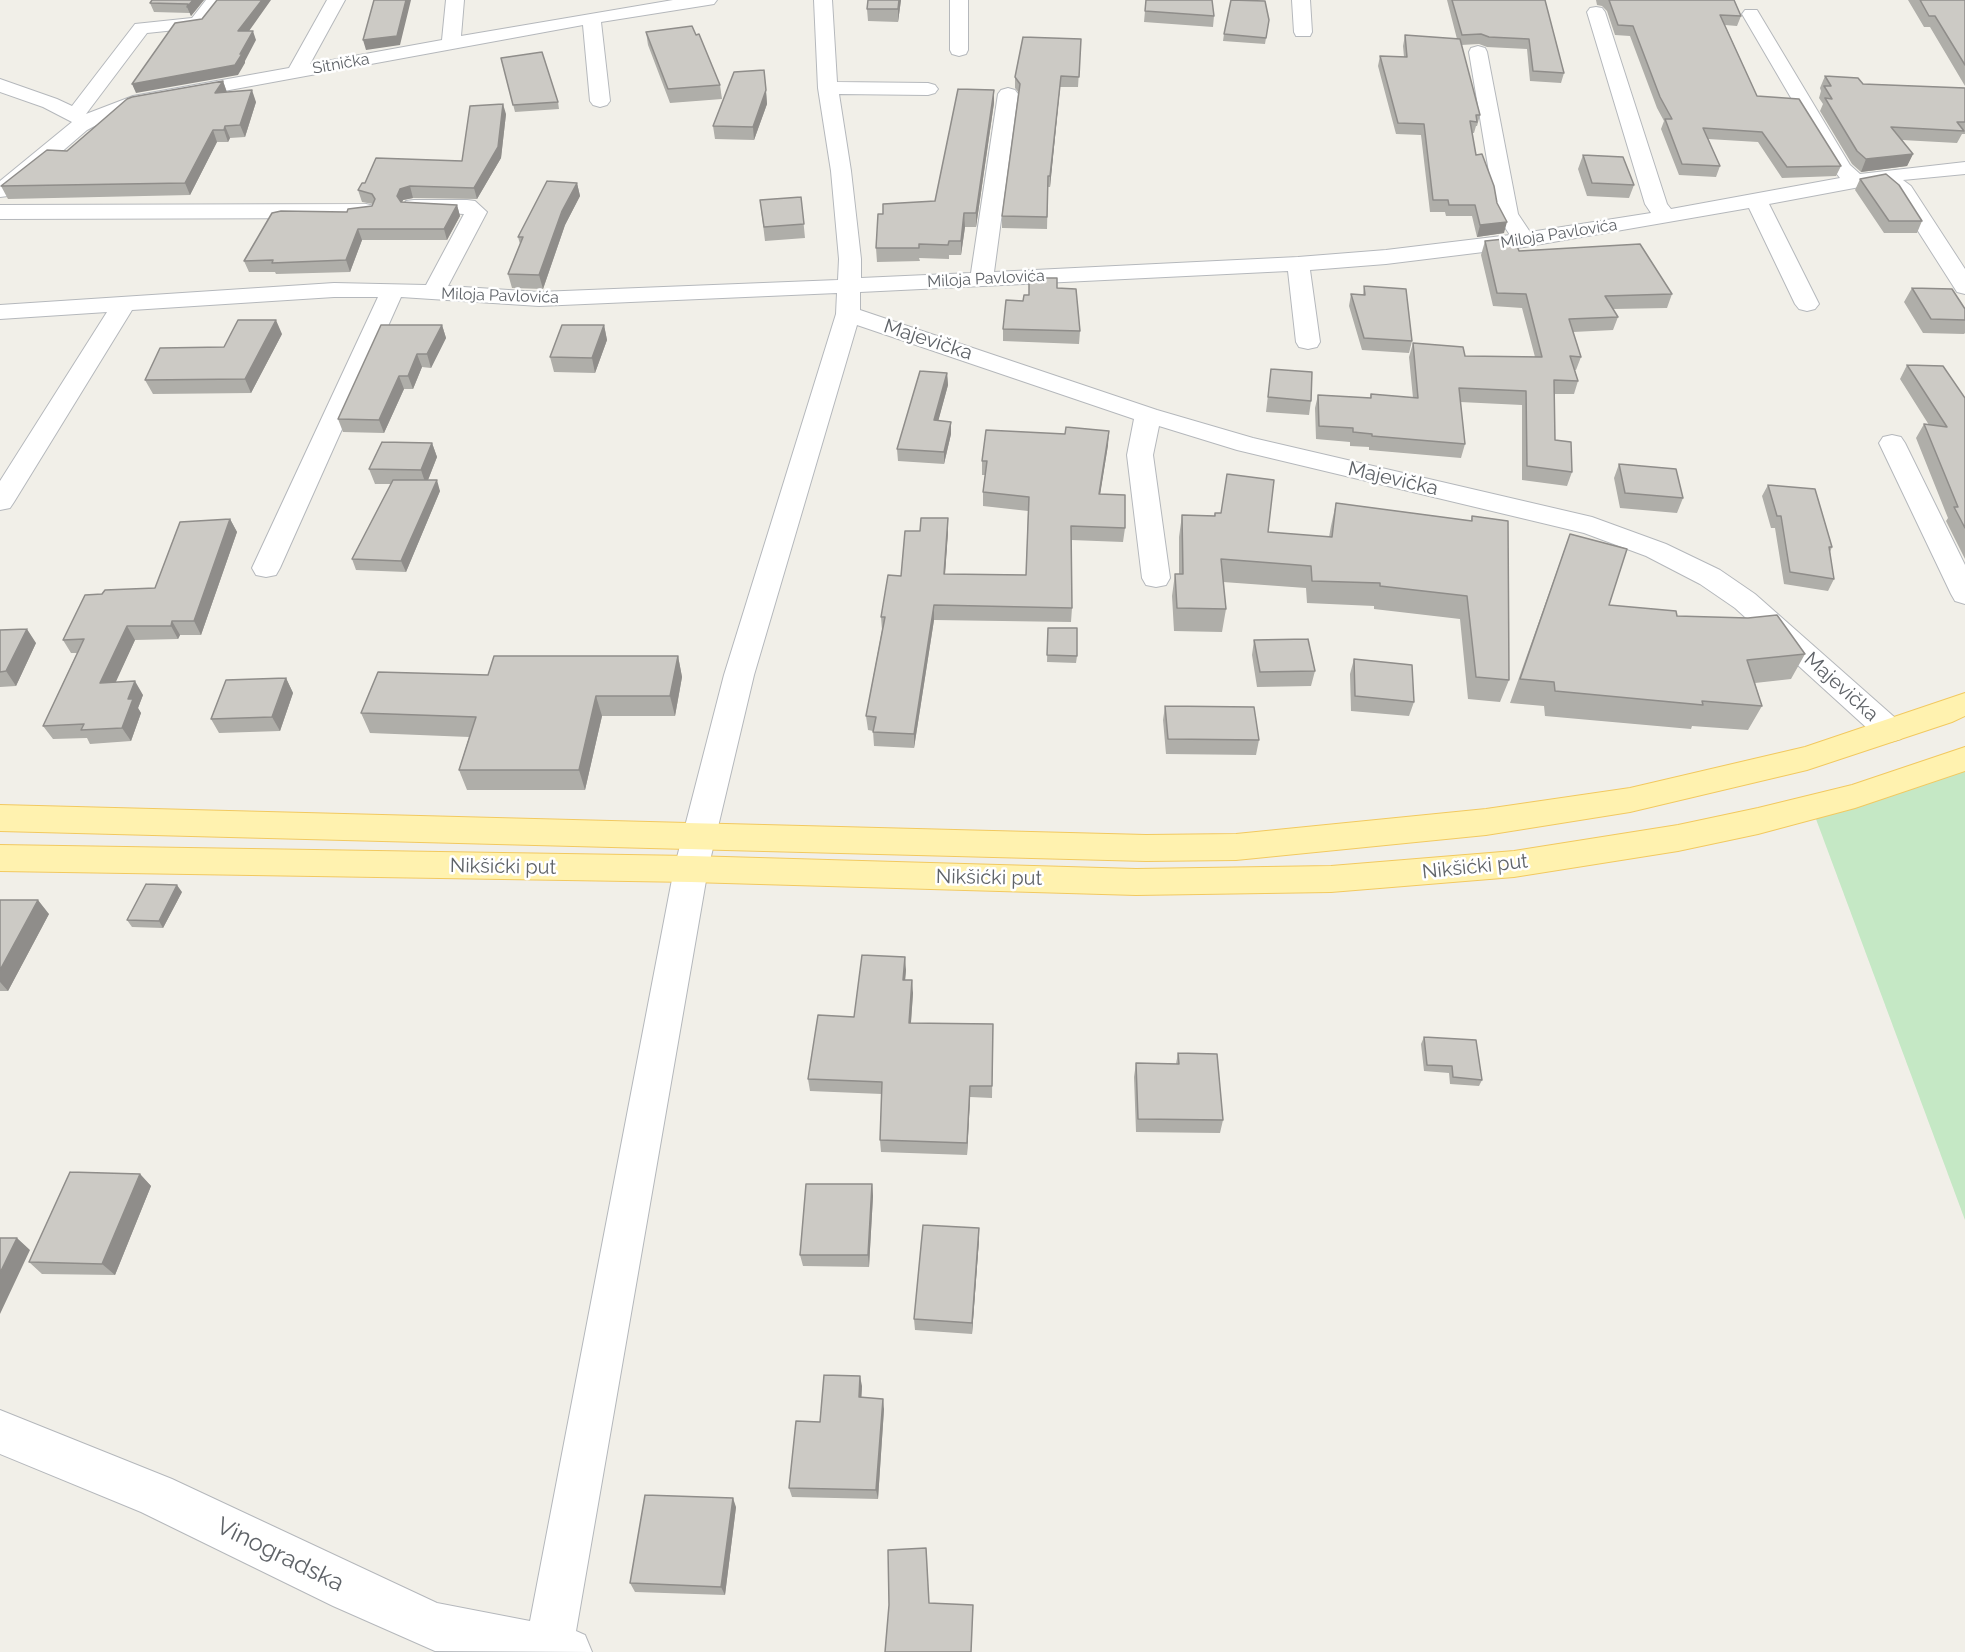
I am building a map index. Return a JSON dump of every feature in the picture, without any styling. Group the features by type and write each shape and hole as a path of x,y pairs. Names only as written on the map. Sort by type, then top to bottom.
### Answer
{"main road":[{"path":"0,818 695,853 1236,847 1486,822 1630,800 1807,758 1965,704"},
{"name":"Nikšićki put","path":"0,858 695,853 1182,883 1310,880 1421,873 1554,858 1721,829 1856,796 1965,759"}],"street":[{"path":"0,85 82,118 141,28 198,23 215,0"},
{"path":"296,72 336,0"},
{"path":"452,44 455,0"},
{"path":"559,1650 695,853 739,675 848,300 850,259 828,88 823,0"},
{"path":"959,0 959,50"},
{"path":"1301,0 1303,32"},
{"name":"Sitnička","path":"0,191 22,176 82,118 146,99 452,44 654,4 699,1"},
{"path":"1596,12 1656,204 1665,217"},
{"path":"1751,14 1842,168 1855,182"},
{"path":"591,18 600,101"},
{"path":"1478,52 1507,214 1524,240"},
{"path":"828,88 928,89"},
{"path":"982,279 1008,94"},
{"name":"Miloja Pavlovića","path":"0,312 334,290 393,290 539,299 848,300 982,279 1298,264 1386,257 1524,240 1665,217 1885,176 1965,168"},
{"path":"1885,176 1903,191 1965,288"},
{"path":"1756,200 1807,304"},
{"path":"413,206 467,206 476,212 433,293"},
{"path":"0,212 366,211"},
{"path":"1298,264 1308,342"},
{"path":"266,568 393,290"},
{"name":"Majevička","path":"848,300 1148,415 1246,444 1592,526 1656,550 1701,572 1745,601 1890,731"},
{"path":"0,502 124,304"},
{"path":"1148,415 1140,455 1156,578"},
{"path":"1892,443 1965,594"},
{"name":"Vinogradska","path":"0,1432 156,1495 350,1589 432,1639 559,1650"}],"green space":[{"path":"1965,760 1965,1220 1813,811"}],"building":[{"path":"152,0 193,0 187,7 188,4 150,3"},
{"path":"217,0 262,0 238,31 253,31 235,65 132,84 175,23 202,19"},
{"path":"374,0 406,0 397,36 363,40"},
{"path":"868,0 899,0 898,9 867,9"},
{"path":"1146,0 1212,0 1214,16 1145,11"},
{"path":"1231,0 1265,1 1269,20 1266,38 1224,34"},
{"path":"1452,0 1545,0 1564,73 1533,71 1529,39 1489,37 1481,34 1462,35"},
{"path":"1609,0 1734,0 1741,16 1720,15 1757,96 1799,99 1841,166 1787,167 1762,132 1703,128 1720,166 1682,164 1665,119 1672,119 1660,97 1633,26 1618,25"},
{"path":"1920,0 1965,0 1965,65 1935,16 1929,16"},
{"path":"692,26 696,35 699,34 720,85 668,89 646,32"},
{"path":"1405,35 1460,39 1480,115 1476,115 1477,122 1470,121 1476,155 1482,154 1494,186 1497,203 1507,222 1480,225 1475,205 1449,205 1448,200 1433,200 1424,124 1398,123 1380,56 1407,57"},
{"path":"1023,37 1081,39 1079,77 1061,76 1050,176 1048,176 1047,217 1002,216 1020,84 1015,77"},
{"path":"542,52 558,102 513,105 501,58"},
{"path":"764,70 766,90 753,127 713,126 734,72"},
{"path":"1825,76 1858,78 1863,84 1965,88 1965,122 1957,122 1964,131 1891,127 1913,154 1866,159 1857,151 1825,98 1832,99 1824,86 1831,86"},
{"path":"223,81 215,93 252,90 240,125 225,126 224,130 213,130 185,183 1,186 47,150 67,151 127,99"},
{"path":"958,89 994,90 976,213 964,213 961,241 949,241 948,245 919,244 919,248 876,248 878,214 883,214 883,204 935,201"},
{"path":"503,104 498,147 474,188 410,186 400,189 397,196 401,202 457,205 444,229 358,229 346,260 272,263 273,260 244,261 272,213 281,211 347,212 348,209 372,206 375,199 372,194 358,190 362,183 365,183 376,158 462,161 470,106"},
{"path":"1583,155 1623,157 1634,185 1592,183"},
{"path":"1886,174 1899,185 1922,221 1889,221 1860,179"},
{"path":"547,181 577,183 562,211 539,275 508,274 523,237 518,237"},
{"path":"801,197 804,224 764,227 760,200"},
{"path":"1514,238 1519,251 1640,244 1672,294 1605,296 1618,317 1569,319 1581,357 1570,356 1578,381 1554,380 1555,440 1571,442 1572,472 1527,466 1526,391 1459,388 1465,444 1372,436 1372,434 1353,432 1353,428 1319,426 1318,395 1371,398 1371,394 1418,398 1413,343 1463,347 1465,356 1542,357 1526,294 1497,293 1485,241"},
{"path":"1029,278 1057,278 1057,288 1076,289 1080,331 1003,329 1006,300 1023,301 1024,295 1029,295"},
{"path":"1364,286 1406,289 1412,341 1364,338 1351,294 1365,295"},
{"path":"1912,288 1952,289 1965,309 1965,320 1931,319"},
{"path":"238,320 276,320 245,379 145,380 160,348 224,347"},
{"path":"381,325 442,325 427,354 417,354 408,376 399,376 379,420 338,419"},
{"path":"562,325 604,325 592,358 550,357"},
{"path":"1907,365 1943,366 1965,398 1965,528 1954,507 1958,507 1924,424 1947,427"},
{"path":"1271,369 1312,372 1311,401 1268,397"},
{"path":"920,371 947,373 934,420 951,422 944,452 897,449"},
{"path":"1066,427 1109,431 1099,494 1125,495 1125,528 1071,526 1072,608 934,605 914,734 873,732 876,717 866,716 885,617 881,617 888,575 901,576 905,531 920,531 921,518 948,518 944,574 1026,575 1029,497 983,492 987,461 982,461 986,430 1065,434"},
{"path":"382,442 432,443 421,470 369,469"},
{"path":"1619,464 1676,469 1683,498 1625,493"},
{"path":"1227,474 1274,480 1268,532 1332,537 1336,503 1472,521 1472,516 1508,521 1509,680 1476,677 1467,596 1380,586 1380,583 1312,581 1311,566 1221,559 1226,609 1177,608 1175,574 1183,574 1182,515 1215,516 1215,513 1221,513"},
{"path":"393,480 437,480 401,561 352,559"},
{"path":"1768,485 1815,489 1832,547 1829,547 1834,579 1790,572 1781,516 1777,516"},
{"path":"230,519 194,621 172,621 171,626 127,626 100,683 135,681 128,699 133,699 122,728 81,730 84,724 43,726 84,639 63,640 85,595 102,594 105,590 155,588 180,522"},
{"path":"1570,534 1627,549 1609,605 1676,611 1677,616 1748,618 1777,615 1805,654 1747,660 1762,706 1702,701 1703,705 1555,691 1554,682 1520,679"},
{"path":"1048,628 1077,628 1077,656 1047,655"},
{"path":"27,629 6,671 0,672 0,630"},
{"path":"1308,639 1315,671 1260,672 1254,640"},
{"path":"494,656 678,656 670,696 596,696 579,770 459,770 476,717 361,713 378,672 488,675"},
{"path":"1354,659 1412,665 1414,702 1355,696"},
{"path":"286,678 272,717 211,719 226,680"},
{"path":"1165,706 1254,707 1259,740 1168,739"},
{"path":"146,884 177,885 159,921 127,920"},
{"path":"0,900 38,900 0,970"},
{"path":"862,955 905,957 903,980 912,980 909,1023 993,1024 992,1086 970,1086 967,1143 880,1140 882,1082 808,1079 818,1015 854,1017"},
{"path":"1424,1037 1476,1040 1482,1080 1453,1077 1452,1066 1427,1065"},
{"path":"1178,1053 1217,1054 1223,1120 1138,1119 1136,1063 1179,1064"},
{"path":"70,1172 140,1174 102,1264 29,1262"},
{"path":"806,1184 872,1184 868,1255 800,1255"},
{"path":"923,1225 979,1228 972,1323 914,1319"},
{"path":"0,1238 17,1238 0,1273"},
{"path":"824,1375 860,1376 859,1397 883,1399 876,1490 789,1488 796,1421 820,1422"},
{"path":"645,1495 733,1498 721,1587 630,1583"},
{"path":"926,1548 929,1603 973,1605 971,1652 885,1652 889,1605 888,1550"}]}
